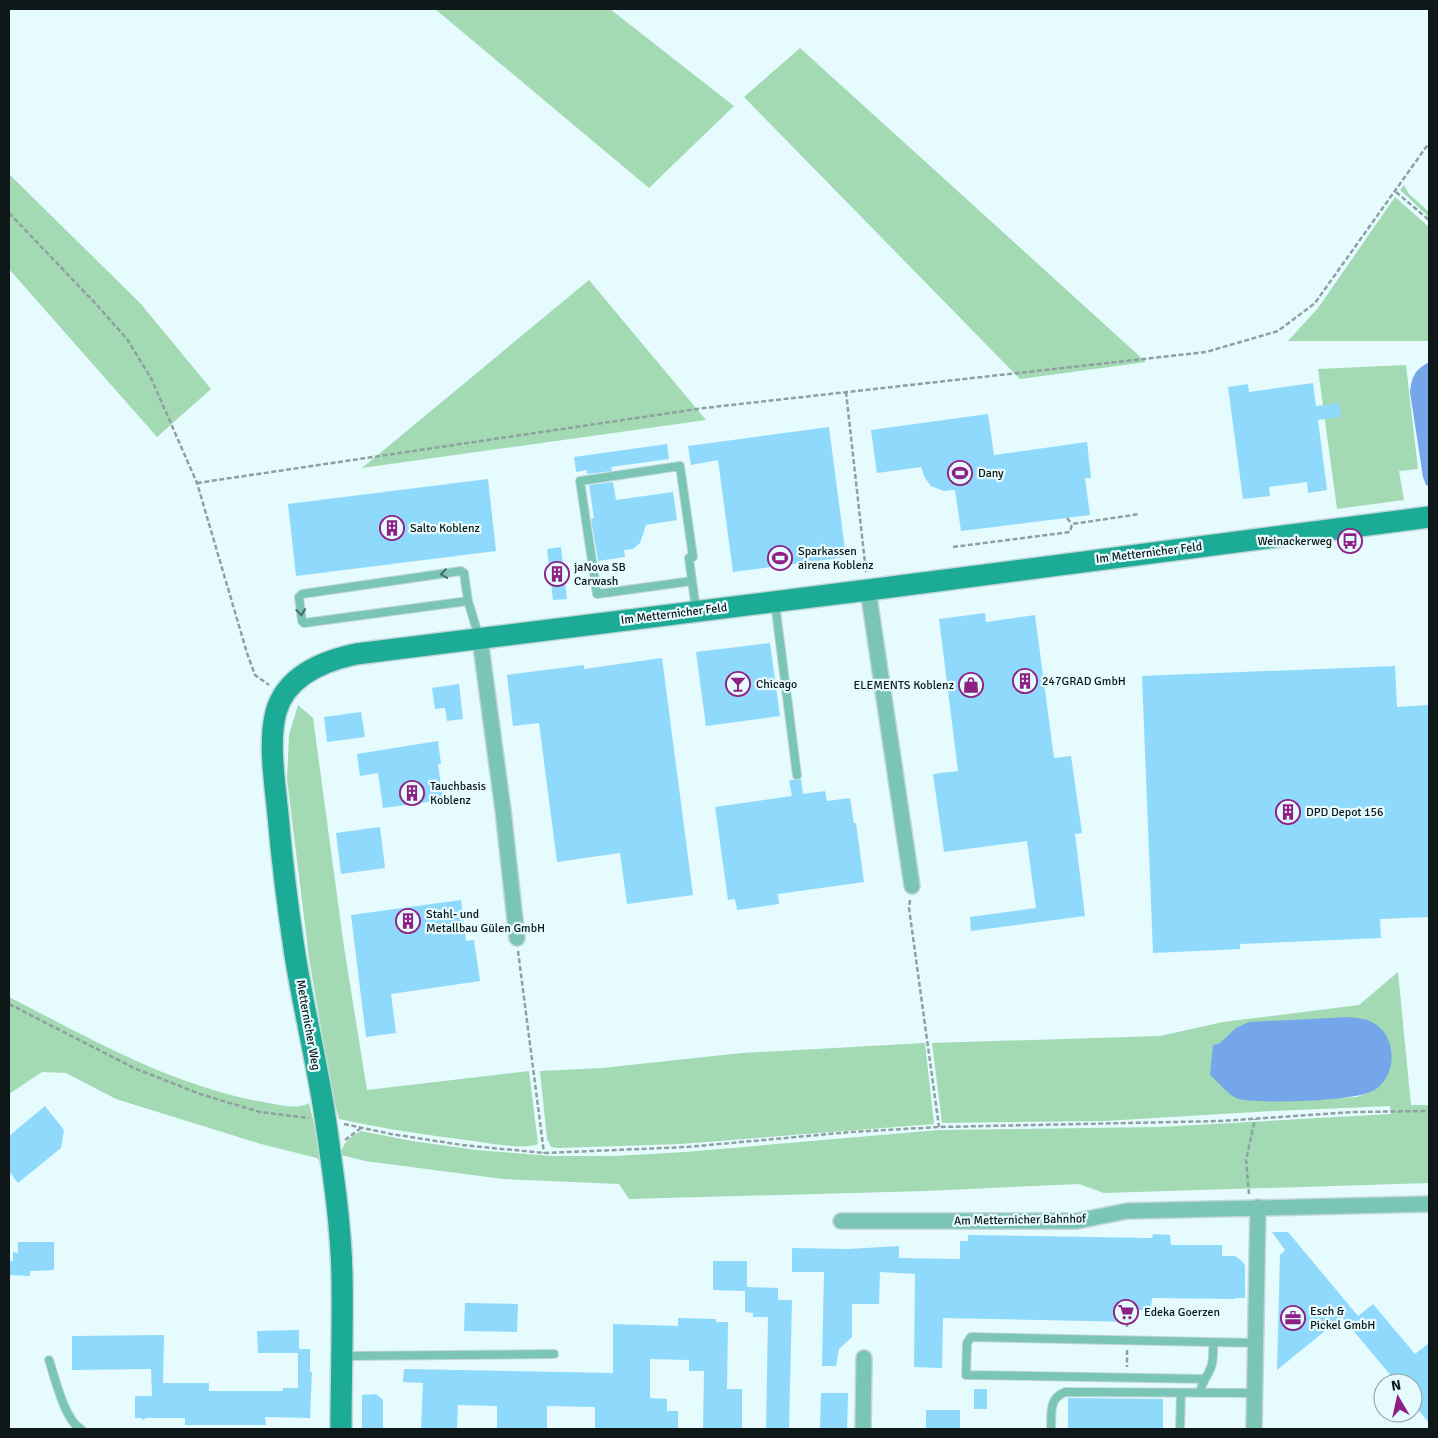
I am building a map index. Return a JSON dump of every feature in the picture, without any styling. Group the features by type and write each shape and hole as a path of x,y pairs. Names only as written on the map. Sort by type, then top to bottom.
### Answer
{"street":[{"name":"Im Metternicher Feld","path":"284,696 300,676 339,657 356,654 1429,517"},
{"path":"868,590 912,886"},
{"path":"480,639 503,810 517,938"},
{"name":"Metternicher Weg","path":"284,696 277,708 273,731 274,768 295,956 326,1120 340,1236 342,1275 341,1429"},
{"name":"Am Metternicher Bahnhof","path":"841,1221 1077,1221 1127,1211 1429,1204"},
{"path":"1254,1429 1258,1207"},
{"path":"863,1429 864,1358"}],"lane":[{"path":"692,581 596,594 580,481 680,466 693,558 689,558 696,611"},
{"path":"468,601 304,622 302,621 299,597 302,594 461,571 464,573 468,601 480,639"},
{"path":"775,601 797,775"},
{"path":"1204,1379 966,1375 967,1343 971,1337 1257,1343"},
{"path":"1200,1393 1204,1379 1213,1361 1213,1342"},
{"path":"342,1356 554,1354"},
{"path":"49,1360 70,1417 78,1428 81,1429"},
{"path":"1051,1429 1054,1399 1065,1392 1255,1394"},
{"path":"1180,1429 1181,1393"}],"path":[{"path":"197,483 704,408 1206,352 1278,331 1315,303 1429,144"},
{"path":"1396,192 1429,220"},
{"path":"9,213 127,339 151,378 197,483 255,675 284,696"},
{"path":"846,392 868,590"},
{"path":"1072,524 1140,514"},
{"path":"1067,518 1072,524"},
{"path":"953,547 1070,532 1072,524"},
{"path":"912,886 909,908 939,1126"},
{"path":"517,938 544,1153"},
{"path":"9,1004 134,1068 200,1094 260,1112 326,1120 391,1134 462,1145 544,1153 687,1147 939,1126 1112,1124 1255,1119 1354,1112 1429,1111"},
{"path":"1255,1119 1246,1160 1248,1193 1258,1207"}],"green space":[{"path":"435,9 610,9 734,106 649,188"},
{"path":"800,48 1146,362 1020,379 744,97"},
{"path":"9,174 141,304 211,389 157,437 9,269"},
{"path":"1404,185 1409,194 1429,212 1429,217 1400,190"},
{"path":"1395,197 1429,227 1429,341 1288,341 1318,308"},
{"path":"589,280 706,420 362,468"},
{"path":"1406,365 1418,469 1399,471 1404,500 1337,509 1318,369"},
{"path":"298,705 313,718 344,947 367,1090 529,1071 538,1144 515,1146 496,1144 406,1132 339,1119 332,1093 309,958 287,779 289,735"},
{"path":"1398,972 1411,1105 1429,1105 1429,1183 1104,1193 1079,1184 925,1191 629,1199 619,1184 503,1179 365,1161 341,1155 345,1143 361,1131 412,1141 477,1150 551,1156 615,1156 685,1152 939,1130 1159,1127 1391,1114 1390,1106 1105,1121 942,1123 932,1043 1160,1036 1223,1022 1359,1005","holes":["1220,1043 1374,1091 1357,1097 1321,1099 1213,1045"]},
{"path":"9,997 135,1060 200,1086 233,1096 284,1106 294,1107 309,1103 324,1166 317,1158 261,1144 116,1099 66,1073 42,1072 9,1094"},
{"path":"925,1043 934,1124 681,1144 558,1148 551,1147 547,1139 540,1071 602,1068 742,1053"}],"water":[{"path":"1429,362 1429,486 1426,485 1423,477 1410,392 1415,374"},
{"path":"1350,1017 1372,1022 1381,1028 1387,1036 1392,1056 1391,1066 1381,1085 1373,1091 1347,1097 1305,1101 1247,1100 1233,1096 1210,1075 1213,1045 1220,1043 1236,1028 1249,1022"}],"building":[{"path":"1313,383 1316,406 1339,403 1341,417 1318,420 1327,490 1308,493 1307,482 1269,487 1270,496 1243,499 1228,387 1248,384 1249,392"},
{"path":"988,414 994,455 1087,442 1091,478 1085,478 1090,515 961,531 955,490 944,491 931,486 925,478 921,467 877,473 871,430"},
{"path":"829,427 846,557 733,572 718,460 691,465 688,446"},
{"path":"667,444 669,459 611,467 612,471 587,474 587,470 576,472 574,457"},
{"name":"Salto Koblenz","path":"488,479 496,551 296,576 288,504"},
{"path":"613,482 616,500 673,492 677,520 646,525 640,543 633,549 624,550 625,557 598,561 591,519 594,518 589,485"},
{"name":"jaNova SB Carwash","path":"561,547 567,599 553,600 547,549"},
{"path":"985,613 986,622 1035,615 1054,758 1071,756 1082,833 1075,834 1085,916 971,931 970,917 1036,908 1027,841 944,852 933,774 958,771 939,619"},
{"name":"Chicago","path":"770,643 780,716 706,726 696,652"},
{"path":"662,658 693,895 627,904 620,853 557,862 539,723 513,726 507,675 584,665 584,669"},
{"name":"DPD Depot 156","path":"1395,666 1397,707 1429,705 1429,917 1380,919 1381,938 1240,944 1240,949 1153,953 1142,676"},
{"path":"459,684 463,719 447,721 445,708 435,709 432,688"},
{"path":"361,712 365,737 327,742 324,717"},
{"path":"438,741 441,764 438,764 443,800 383,808 378,773 360,776 357,754"},
{"path":"801,779 803,794 825,791 827,801 850,798 854,823 856,823 864,882 778,894 779,904 737,910 735,899 728,900 715,807 792,796 789,780"},
{"path":"380,827 385,868 341,874 336,833"},
{"path":"461,900 466,941 474,940 480,981 391,994 396,1033 366,1037 351,915"},
{"path":"45,1106 64,1130 61,1148 18,1183 9,1171 9,1136"},
{"path":"1272,1232 1288,1232 1358,1316 1373,1304 1415,1354 1429,1343 1429,1423 1423,1416 1423,1373 1389,1373 1342,1317 1277,1370 1280,1255 1285,1250"},
{"path":"1153,1234 1170,1235 1171,1245 1222,1245 1222,1256 1235,1256 1245,1266 1245,1298 1152,1298 1151,1310 1135,1310 1135,1322 943,1318 942,1368 914,1367 915,1274 880,1272 879,1304 852,1304 852,1337 839,1349 836,1366 822,1366 824,1272 792,1272 792,1248 849,1249 899,1246 899,1258 960,1259 960,1241 968,1241 968,1235 1152,1238"},
{"path":"18,1242 54,1242 54,1270 30,1271 30,1276 9,1275 9,1261 13,1261 13,1252 18,1253"},
{"path":"713,1261 747,1261 747,1287 778,1288 778,1300 792,1300 789,1429 766,1429 768,1317 753,1317 753,1313 745,1312 745,1291 713,1290"},
{"path":"465,1303 518,1304 517,1332 464,1331"},
{"path":"678,1318 716,1319 716,1322 728,1322 727,1389 742,1389 742,1429 703,1429 704,1371 689,1371 689,1360 650,1359 650,1398 667,1399 667,1411 678,1411 678,1429 595,1429 595,1407 547,1406 547,1429 497,1429 497,1406 458,1405 457,1429 421,1429 423,1383 403,1382 404,1369 613,1373 613,1324 678,1326"},
{"path":"299,1330 299,1349 310,1349 310,1372 312,1372 310,1418 265,1417 266,1425 185,1425 185,1418 146,1418 143,1420 135,1418 135,1396 152,1396 151,1369 72,1370 72,1336 164,1335 163,1383 209,1383 209,1391 283,1391 283,1388 298,1388 298,1353 258,1353 257,1331"},
{"path":"974,1389 987,1389 987,1409 974,1409"},
{"path":"821,1393 848,1393 847,1429 820,1429"},
{"path":"376,1394 383,1400 383,1429 362,1429 362,1395"},
{"path":"1068,1398 1163,1399 1163,1429 1068,1429"},
{"path":"926,1410 960,1410 960,1429 926,1429"}],"place":[{"name":"Dany","path":"960,473"},
{"name":"Salto Koblenz","path":"392,528"},
{"name":"Weinackerweg","path":"1350,541"},
{"name":"Sparkassen airena Koblenz","path":"780,558"},
{"name":"jaNova SB Carwash","path":"557,574"},
{"name":"247GRAD GmbH","path":"1025,681"},
{"name":"Chicago","path":"738,684"},
{"name":"ELEMENTS Koblenz","path":"971,685"},
{"name":"Tauchbasis Koblenz","path":"412,793"},
{"name":"DPD Depot 156","path":"1288,812"},
{"name":"Stahl- und Metallbau Gülen GmbH","path":"408,921"},
{"name":"Edeka Goerzen","path":"1126,1312"},
{"name":"Esch & Pickel GmbH","path":"1293,1318"}]}
